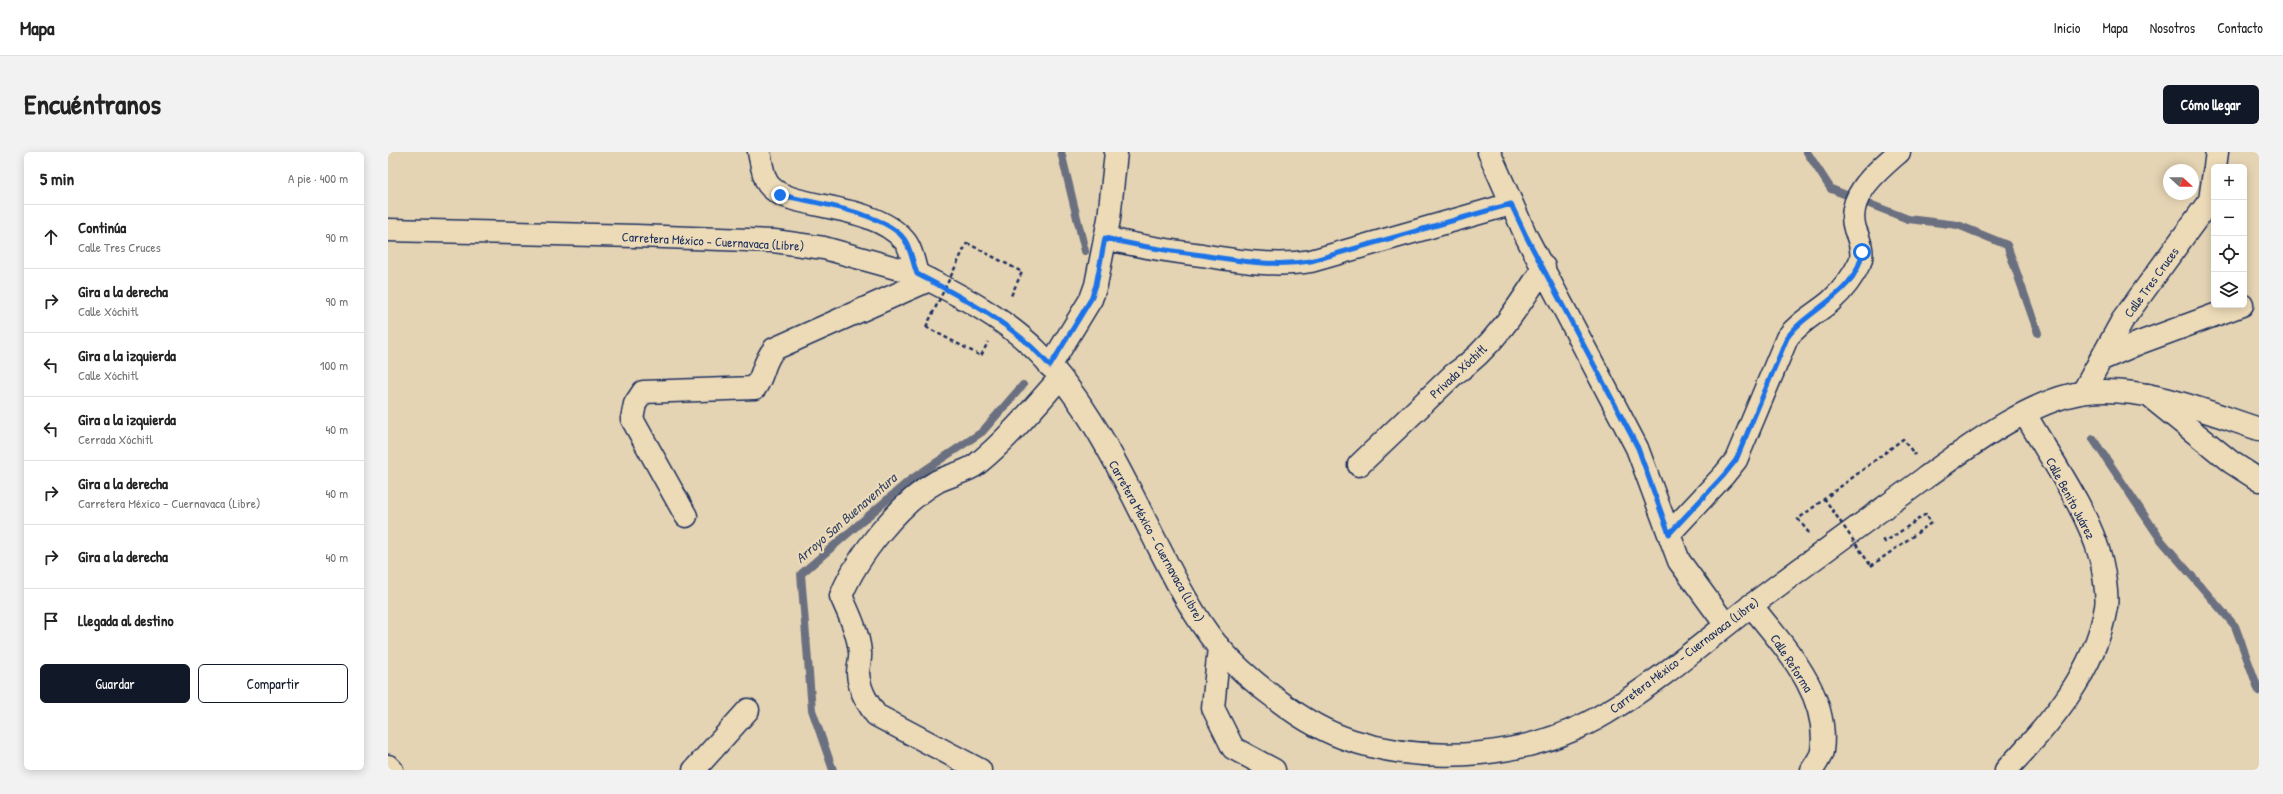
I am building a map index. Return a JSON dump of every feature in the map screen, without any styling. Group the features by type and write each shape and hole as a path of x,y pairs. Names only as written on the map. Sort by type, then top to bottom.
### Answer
{"street":[{"path":"686,516 632,419 635,404 643,392 755,388 761,378 766,359 774,349 923,277 905,240 886,224 868,216 780,195 768,184 759,152"},
{"path":"980,770 876,715 865,700 860,684 858,672 861,654 858,637 841,596 849,576 863,554 903,508 937,482 976,465 1028,414 1055,372 1091,299 1096,285 1105,238 1116,152"},
{"path":"1669,534 1736,460 1787,338 1792,331 1831,301 1848,283 1861,260 1862,252 1855,227 1856,205 1880,169 1899,152"},
{"path":"2215,164 2217,152"},
{"path":"1497,157 1511,204 1526,236 1544,267 1638,448 1679,561 1726,626"},
{"name":"Calle Tres Cruces","path":"2083,392 2122,321 2210,200 2211,193"},
{"path":"1105,238 1137,246 1230,260 1290,264 1311,261 1511,204"},
{"name":"Carretera México - Cuernavaca (Libre)","path":"388,230 774,241 824,248 923,277 993,316 1037,351 1055,372 1086,413 1129,488 1168,567 1200,622 1219,647 1260,687 1291,710 1325,729 1353,741 1418,754 1450,755 1487,752 1520,747 1564,734 1602,716 1632,697 1751,606 1970,445 2025,414 2052,402 2083,392 2114,391 2148,396 2184,404 2259,429"},
{"name":"Privada Xóchitl","path":"1359,465 1434,393 1474,360 1505,324 1544,267"},
{"path":"2247,304 2259,299"},
{"path":"2100,360 2139,343 2235,308"},
{"path":"2148,396 2231,462 2259,480"},
{"name":"Calle Benito Juárez","path":"2006,770 2061,707 2091,658 2106,606 2100,556 2081,512 2025,414"},
{"name":"Calle Reforma","path":"1751,606 1788,652 1811,688 1822,721 1822,753 1812,770"},
{"path":"1219,647 1213,708 1233,748 1274,770"},
{"path":"694,770 748,710"},
{"path":"388,766 392,770"}],"path":[{"path":"981,356 926,327 967,243 1022,272"},
{"path":"1823,553 1798,519 1903,438 1929,475"},
{"path":"1824,498 1872,566 1931,523 1926,514 1885,542 1869,519"}],"waterway":[{"name":"Arroyo San Buenaventura","path":"1061,152 1085,251"},
{"path":"1807,152 1831,189 1908,219 1958,225 2007,245 2038,333"},
{"name":"Arroyo San Buenaventura","path":"833,770 812,710 801,574 910,480 982,432 1023,385"},
{"path":"2093,439 2161,540 2235,626 2259,691"}],"route":[{"path":"780,195 868,216 886,224 905,240 917,274 993,316 1037,351 1050,366 1091,299 1096,285 1105,238 1137,246 1230,260 1290,264 1311,261 1511,204 1526,236 1544,267 1638,448 1669,534 1736,460 1787,338 1792,331 1831,301 1848,283 1861,260 1862,252"}]}
